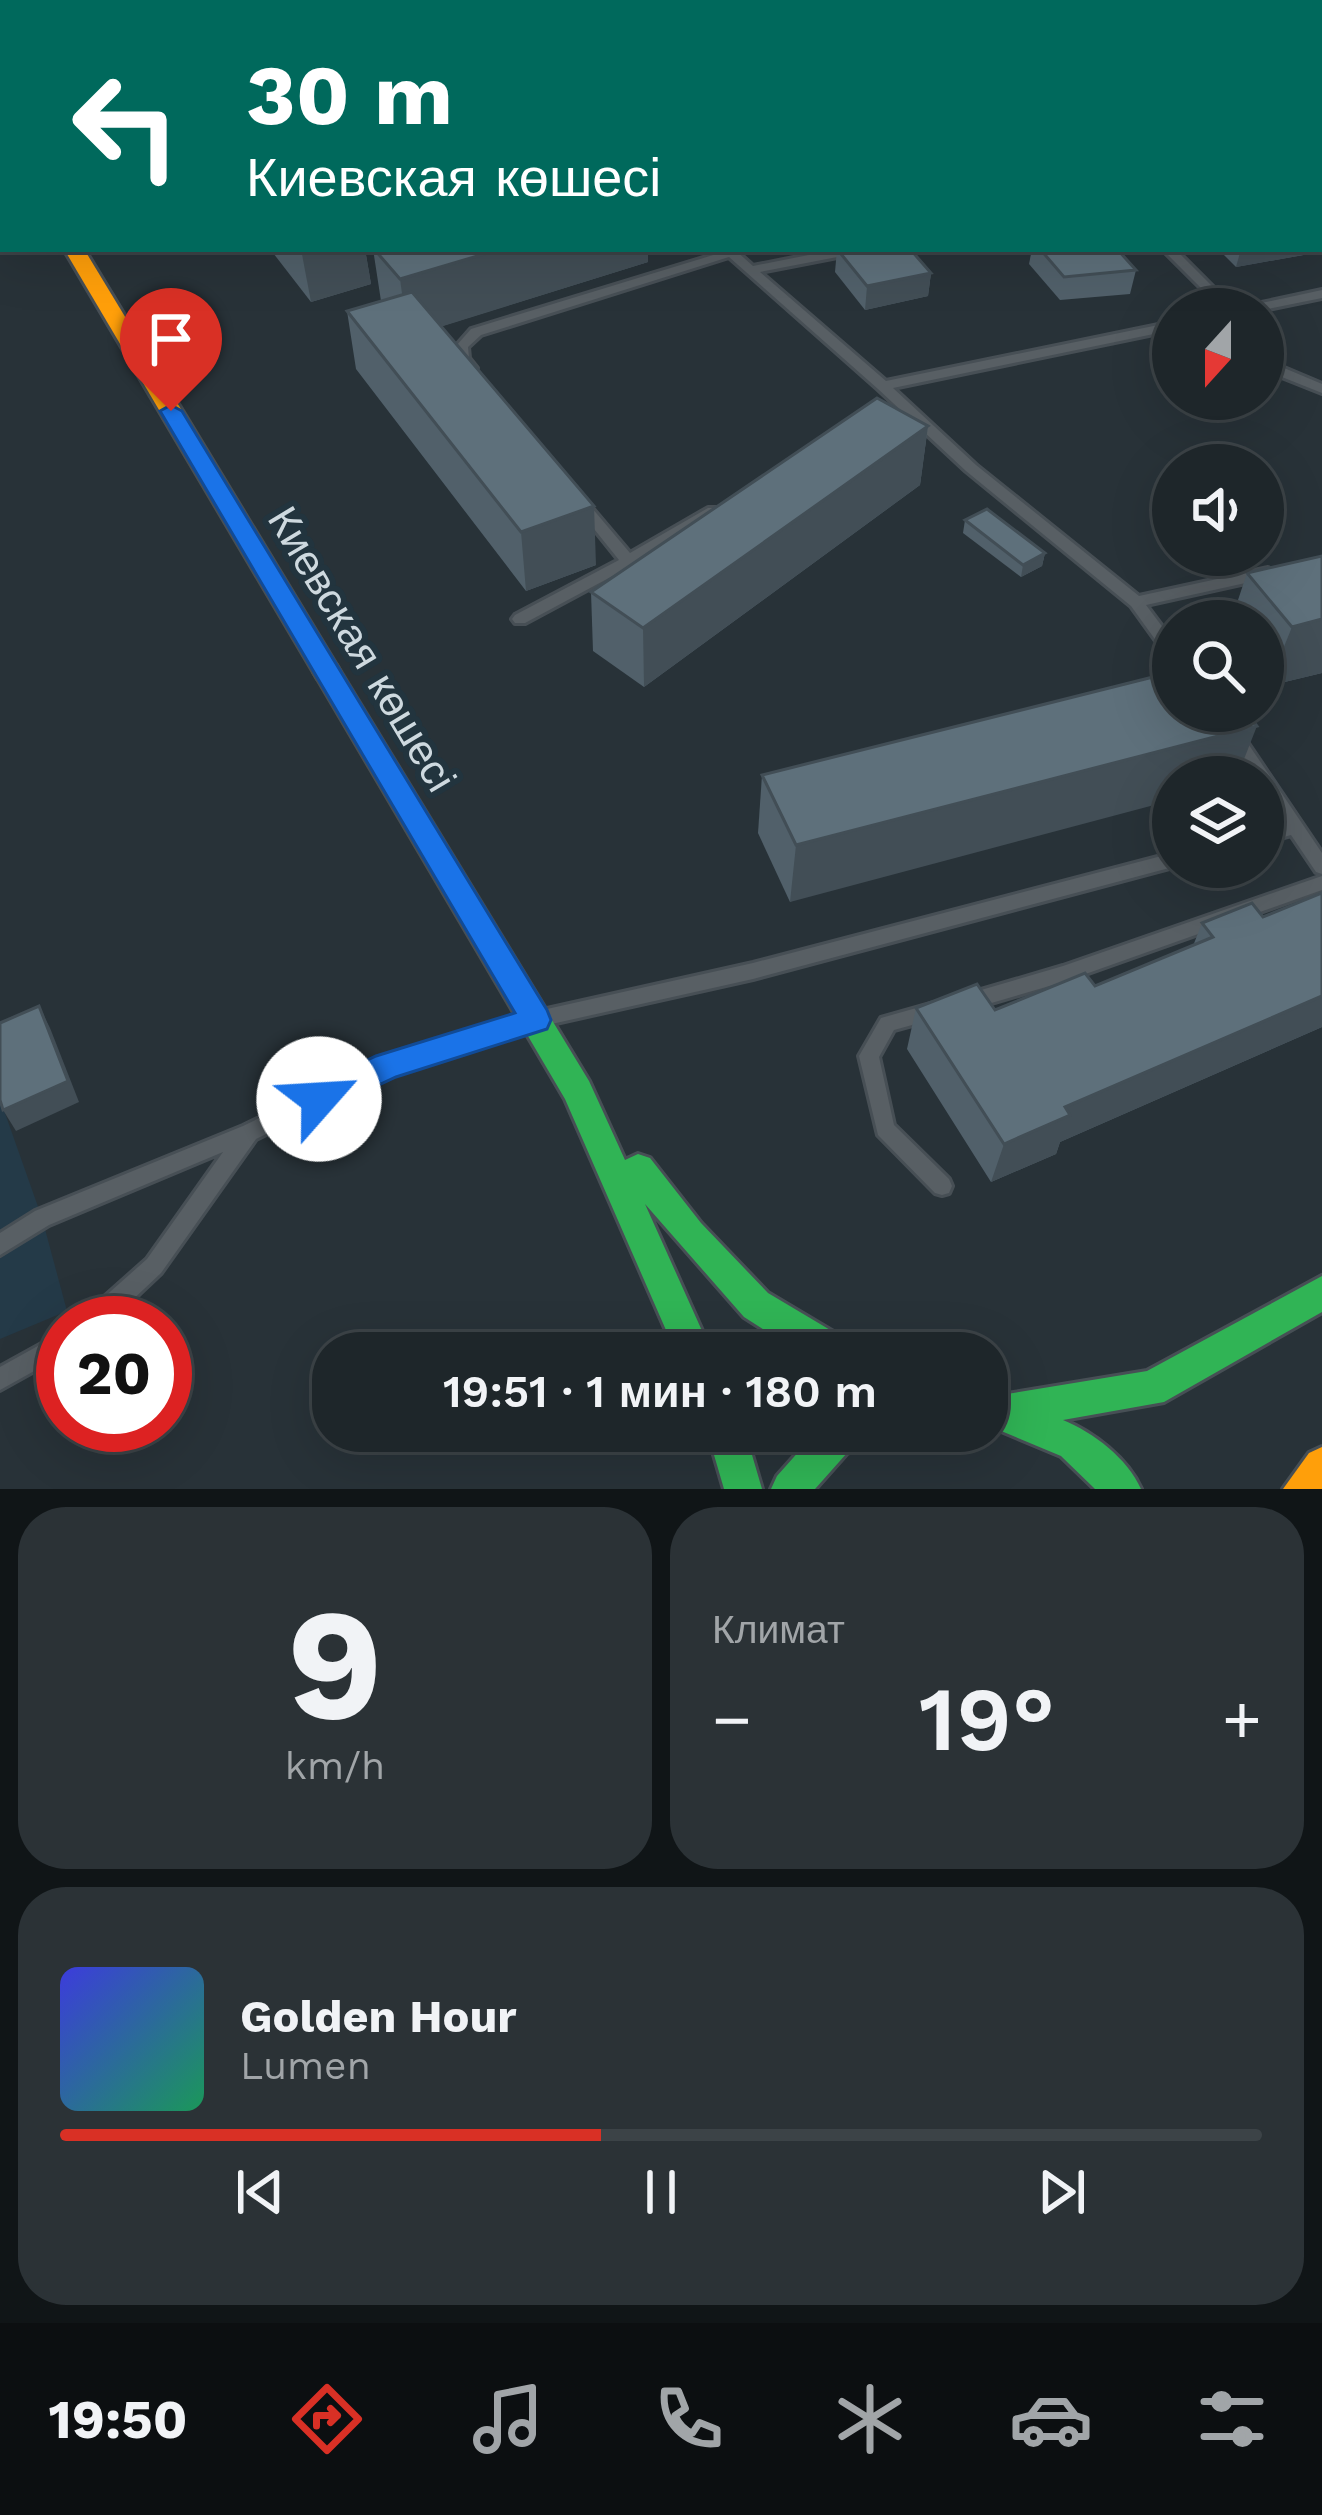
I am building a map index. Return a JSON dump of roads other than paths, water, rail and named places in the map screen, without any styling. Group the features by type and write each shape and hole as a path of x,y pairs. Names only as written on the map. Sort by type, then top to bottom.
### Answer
{"main road":[{"name":"Киевская көшесі","path":"76,252 578,1091"},
{"path":"578,1091 685,1332"},
{"path":"578,1091 689,1234 756,1305 800,1332"},
{"path":"1008,1407 1151,1389 1322,1293"},
{"path":"1008,1415 1074,1443 1122,1489"},
{"path":"732,1452 742,1489"},
{"path":"790,1489 822,1452"},
{"path":"1302,1489 1322,1466"}],"lane":[{"path":"478,377 463,359 462,346 476,332 726,252"},
{"path":"730,252 971,468 1136,602 1152,624"},
{"path":"750,270 843,252"},
{"path":"1171,252 1207,288"},
{"path":"1284,303 1322,295"},
{"path":"883,386 1152,330"},
{"path":"1284,373 1322,389"},
{"path":"879,412 898,400"},
{"path":"568,488 628,561"},
{"path":"520,620 725,504"},
{"path":"1136,602 1257,576"},
{"path":"1284,809 1322,867"},
{"path":"1284,830 1296,827"},
{"path":"0,1245 42,1218 250,1132 388,1066 536,1020 753,970 1152,866"},
{"path":"942,1186 885,1129 869,1056 888,1024 1063,974 1322,884"},
{"path":"121,1296 154,1266 250,1132"},
{"path":"0,1379 36,1358"}]}
